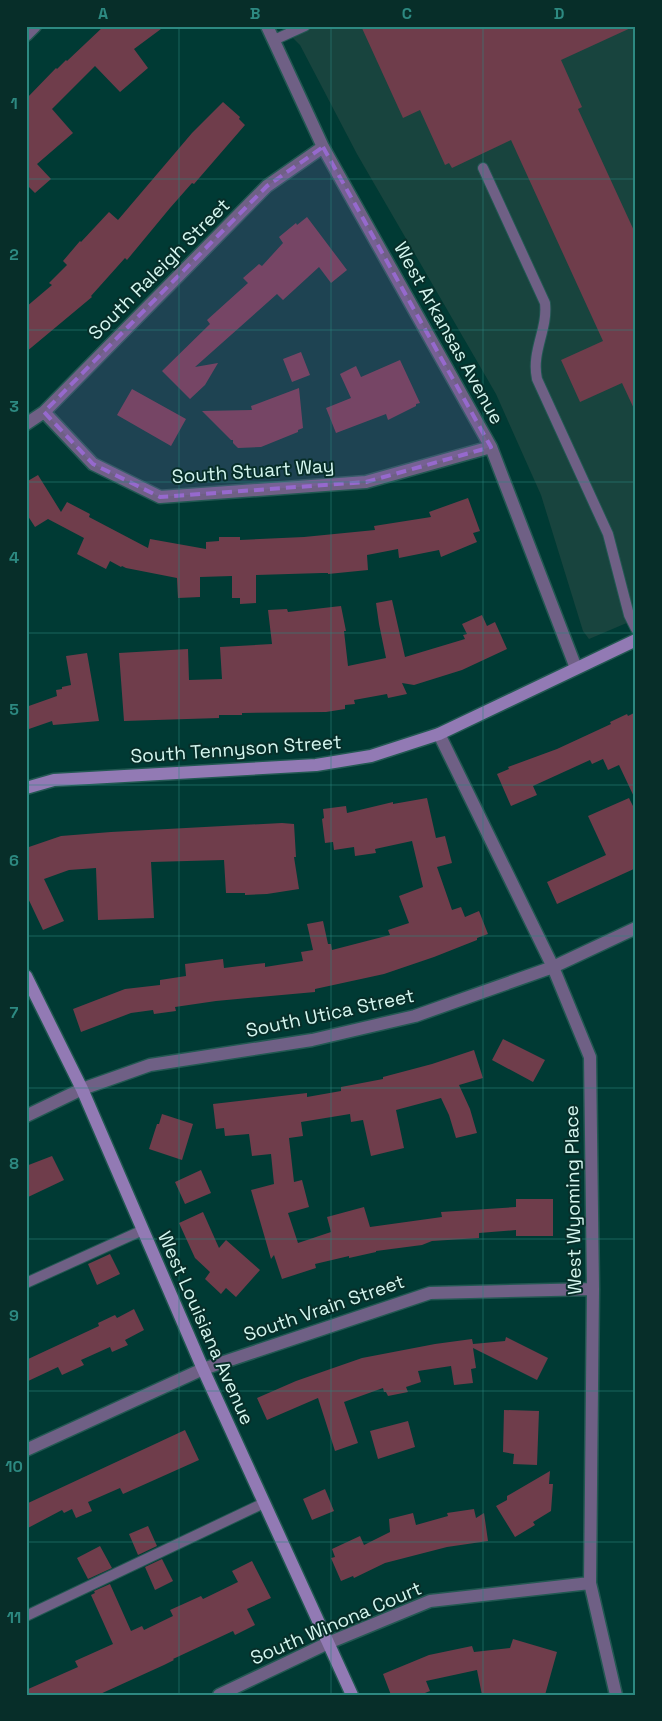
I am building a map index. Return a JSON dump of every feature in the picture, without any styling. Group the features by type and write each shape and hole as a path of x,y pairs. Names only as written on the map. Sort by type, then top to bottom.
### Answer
{"street":[{"path":"26,34 35,26"},
{"name":"West Arkansas Avenue","path":"267,26 324,147 491,447 576,668"},
{"name":"South Raleigh Street","path":"26,424 44,412 267,186 324,147"},
{"name":"South Stuart Way","path":"44,412 93,464 160,497 366,482 491,447"},
{"name":"South Tennyson Street","path":"26,788 54,780 316,765 371,756 439,734 636,640"},
{"name":"West Wyoming Place","path":"439,734 553,967 590,1057 594,1288 590,1583 616,1695"},
{"name":"South Utica Street","path":"26,1116 82,1089 150,1065 312,1040 415,1016 553,967 636,928"},
{"name":"West Louisiana Avenue","path":"26,976 82,1089 203,1369 352,1695"},
{"name":"South Vrain Street","path":"26,1450 203,1369 430,1293 594,1288"},
{"name":"South Winona Court","path":"219,1695 328,1643 430,1601 590,1583"}],"lane":[{"path":"274,40 305,26"},
{"path":"483,168 545,303 545,319 535,356 536,379 608,534 629,615 636,629"},
{"path":"26,1284 143,1230"},
{"path":"26,1616 264,1503"}],"highlighted area":[{"path":"323,147 491,447 366,482 160,497 93,464 44,412 267,186"}],"shaded area":[{"path":"281,26 636,26 636,619 589,639 583,631 541,495 496,394 357,154 300,45"}],"building":[{"path":"104,26 165,26 134,49 148,68 120,92 95,66 52,109 73,133 37,164 51,179 35,193 26,184 26,99 56,68 67,61"},
{"path":"361,26 635,26 561,60 582,107 578,109 636,235 636,413 622,383 580,402 561,360 603,341 511,140 452,168 449,163 445,165 420,110 403,118"},
{"path":"223,102 240,117 239,119 245,125 194,184 192,183 170,208 127,260 125,258 92,297 26,352 26,307 52,285 49,283 67,265 63,261 80,241 109,212 118,220 192,133"},
{"path":"307,217 347,270 331,283 319,267 283,300 277,294 195,367 218,363 205,385 190,399 162,371 210,324 207,320 248,283 243,278 259,264 262,266 283,243 279,237 296,223 297,225"},
{"path":"301,352 310,375 292,382 283,359"},
{"path":"400,360 420,403 388,420 386,414 336,433 326,408 351,398 340,374 356,366 361,377"},
{"path":"299,388 303,428 298,430 298,432 261,447 238,448 233,443 233,440 202,411 252,410 251,406"},
{"path":"132,389 186,419 171,446 117,415"},
{"path":"38,475 61,512 67,502 90,514 89,517 148,548 150,539 206,549 206,542 219,541 219,537 240,537 240,540 304,537 375,530 374,526 431,517 429,512 468,498 480,531 473,533 477,542 441,557 439,550 399,558 398,549 367,555 368,570 328,574 256,575 256,603 240,604 240,598 232,598 232,576 200,577 200,597 178,598 177,578 121,567 110,561 106,569 77,554 84,538 48,519 35,527 26,513 26,482"},
{"path":"392,600 405,657 465,639 463,635 467,634 462,624 482,615 487,626 495,622 507,649 462,670 414,685 402,683 407,694 388,698 387,694 354,700 355,704 345,705 345,709 326,712 242,713 242,715 219,715 219,718 124,721 119,653 188,649 189,680 222,679 220,647 272,644 268,610 287,609 288,612 341,606 346,631 344,631 348,666 386,658 376,603"},
{"path":"87,653 99,721 53,725 52,721 26,730 26,707 57,696 56,690 71,685 66,656"},
{"path":"636,712 636,801 619,765 608,770 603,759 592,764 590,760 533,786 537,795 511,806 497,774 509,769 508,767 557,749 611,724 610,722 627,714 628,716"},
{"path":"427,798 436,838 445,836 452,863 437,867 452,910 461,907 465,917 479,911 488,934 434,957 384,974 315,989 315,992 216,1001 175,1007 176,1011 154,1014 153,1010 131,1013 81,1032 73,1009 125,989 160,985 160,980 186,976 185,964 223,959 224,968 265,963 265,967 303,961 301,952 313,950 307,924 323,921 328,944 331,944 332,950 390,935 388,930 409,923 399,896 423,887 412,841 375,849 376,853 355,856 354,847 334,850 333,842 325,843 322,819 324,818 323,809 346,806 347,813 393,802 393,804"},
{"path":"629,798 636,812 636,868 557,904 547,882 606,855 588,816"},
{"path":"282,823 294,824 296,857 294,857 299,889 267,894 245,895 245,893 226,893 224,860 151,862 154,918 98,920 96,868 69,870 44,879 64,921 43,930 26,894 26,848 61,836"},
{"path":"503,1039 545,1060 533,1082 492,1060"},
{"path":"474,1050 483,1078 459,1085 470,1109 477,1133 456,1138 449,1115 441,1098 396,1110 404,1148 371,1156 363,1120 351,1122 350,1114 301,1122 303,1136 289,1138 294,1182 302,1180 309,1207 288,1213 298,1243 331,1232 327,1217 364,1207 370,1227 442,1217 441,1212 516,1207 516,1199 553,1199 553,1236 516,1236 516,1230 479,1233 479,1238 432,1241 422,1245 376,1251 349,1258 349,1256 315,1264 316,1268 282,1279 274,1255 271,1259 251,1190 274,1184 271,1154 252,1156 249,1134 225,1136 224,1128 216,1129 213,1104 307,1093 307,1097 341,1091 341,1087 383,1079 383,1077"},
{"path":"162,1114 193,1124 182,1160 149,1149"},
{"path":"52,1156 64,1180 26,1198 26,1166"},
{"path":"201,1170 211,1193 185,1204 175,1182"},
{"path":"203,1212 219,1248 226,1240 260,1270 236,1297 226,1288 221,1294 205,1279 210,1272 195,1258 179,1223"},
{"path":"110,1254 120,1274 97,1285 88,1264"},
{"path":"134,1309 144,1330 125,1340 128,1345 112,1352 110,1347 81,1360 84,1365 62,1375 58,1367 26,1382 26,1360 99,1326 98,1323 115,1315 117,1318"},
{"path":"506,1337 548,1358 537,1380 473,1348 476,1368 471,1369 473,1383 454,1385 451,1366 418,1371 421,1382 406,1387 408,1392 388,1396 383,1388 344,1402 358,1443 335,1451 318,1398 267,1420 257,1398 296,1381 362,1358 472,1339 473,1344 505,1341"},
{"path":"504,1410 539,1411 537,1465 513,1464 514,1454 503,1452"},
{"path":"408,1421 415,1447 378,1459 370,1431"},
{"path":"185,1430 199,1460 123,1494 120,1488 88,1502 92,1511 76,1518 72,1509 64,1513 62,1510 26,1529 26,1504"},
{"path":"550,1471 549,1484 553,1484 551,1511 533,1522 535,1525 515,1537 496,1506 507,1500 507,1496"},
{"path":"325,1489 334,1511 312,1520 303,1499"},
{"path":"474,1509 476,1518 484,1513 488,1541 447,1547 385,1563 354,1578 353,1576 341,1581 331,1558 335,1557 332,1549 360,1536 364,1545 390,1532 389,1519 413,1513 416,1525 448,1516 447,1513"},
{"path":"148,1526 157,1546 138,1555 129,1534"},
{"path":"100,1546 112,1568 88,1579 77,1558"},
{"path":"162,1559 173,1581 155,1590 145,1567"},
{"path":"252,1561 271,1598 247,1609 255,1625 235,1635 233,1631 98,1695 26,1695 26,1690 78,1667 75,1661 113,1644 91,1595 95,1593 94,1591 110,1584 131,1631 142,1626 144,1630 173,1616 170,1610 201,1596 203,1599 238,1582 232,1571"},
{"path":"513,1639 557,1652 545,1695 482,1695 477,1670 426,1681 430,1691 420,1695 391,1695 383,1674 429,1655 472,1646 474,1652 510,1648"}]}
